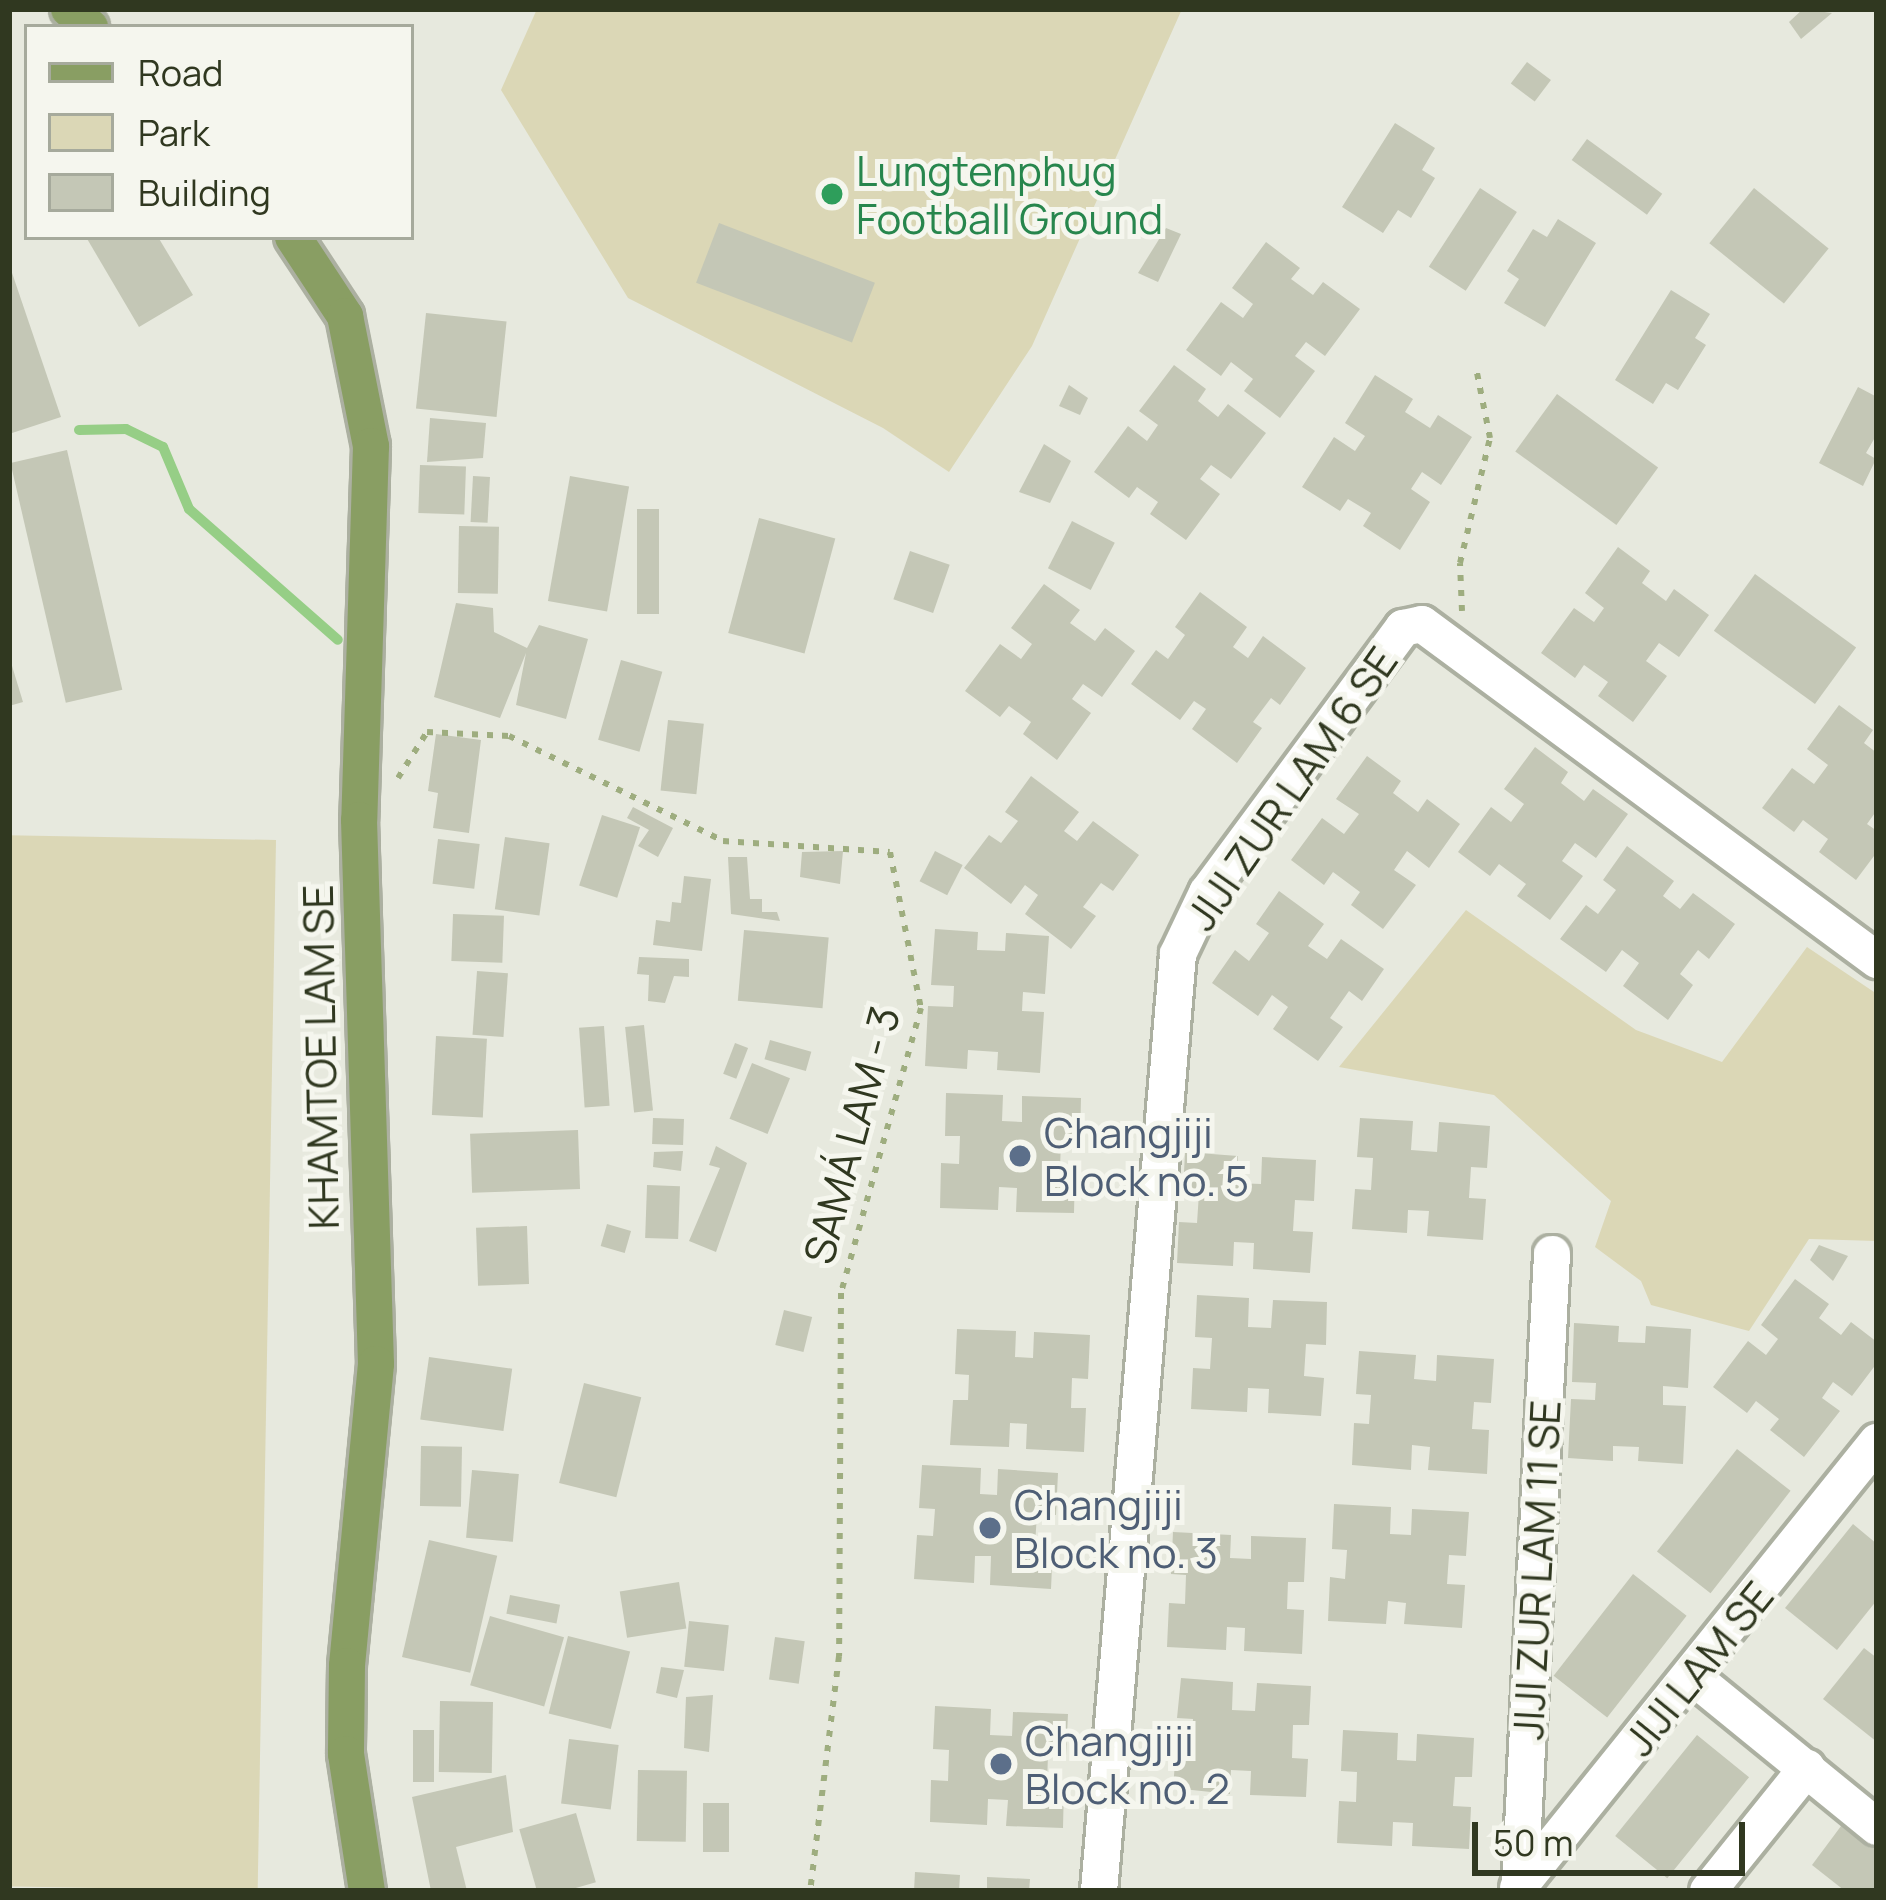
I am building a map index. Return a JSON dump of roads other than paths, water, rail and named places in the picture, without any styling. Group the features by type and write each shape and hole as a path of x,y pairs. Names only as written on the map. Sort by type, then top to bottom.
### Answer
{"main road":[{"name":"KHAMTOE LAM SE","path":"295,240 345,316 366,395 359,820 376,1364 346,1666 346,1754 367,1891"}],"street":[{"name":"JIJI ZUR LAM 6 SE","path":"1099,1891 1178,954 1207,893 1403,628 1422,624 1877,960"},
{"name":"JIJI ZUR LAM 11 SE","path":"1518,1889 1552,1254"},
{"name":"JIJI LAM SE","path":"1518,1889 1693,1677 1877,1442"},
{"path":"1693,1677 1877,1827"},
{"path":"1708,1891 1807,1768"}],"waterway":[{"path":"79,430 126,429 163,447 189,509 338,640"}],"place":[{"name":"Lungtenphug Football Ground","path":"832,194"},
{"name":"Changjiji Block no. 5","path":"1020,1156"},
{"name":"Changjiji Block no. 3","path":"990,1528"},
{"name":"Changjiji Block no. 2","path":"1001,1764"}]}
